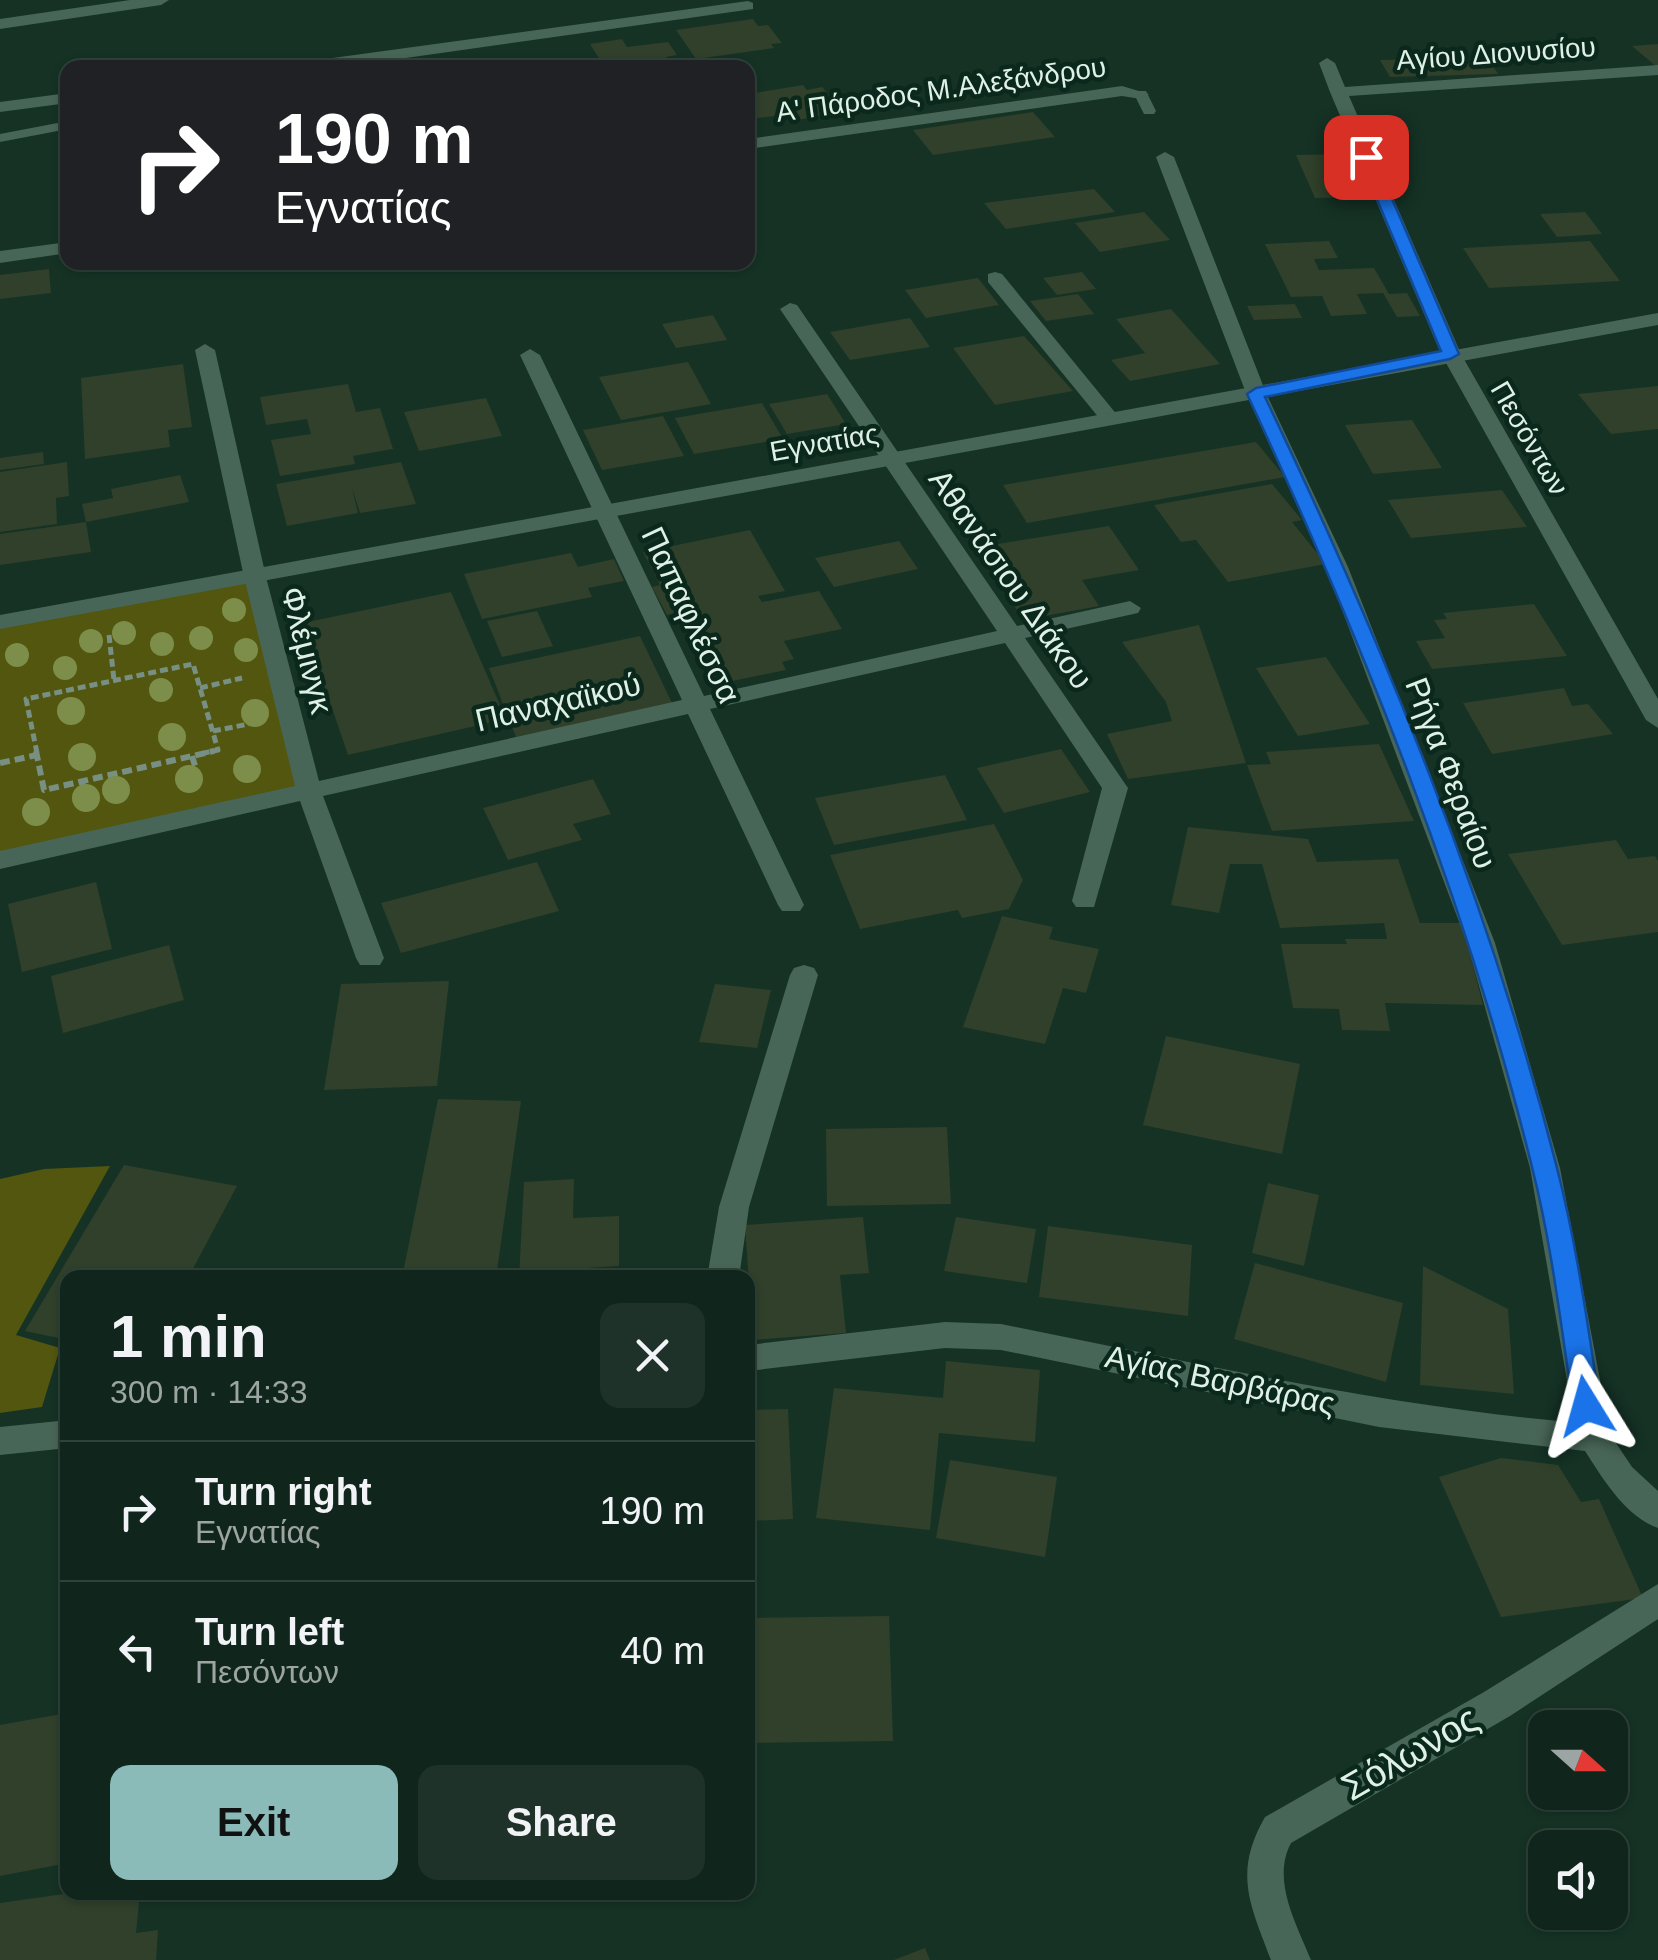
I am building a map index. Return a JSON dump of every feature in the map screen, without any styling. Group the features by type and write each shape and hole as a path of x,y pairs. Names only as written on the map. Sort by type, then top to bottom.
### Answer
{"street":[{"path":"0,24 161,0"},
{"path":"354,60 748,6"},
{"name":"Πεσόντων","path":"1326,64 1450,354 1658,720"},
{"name":"Αγίου Διονυσίου","path":"1338,92 1658,70"},
{"name":"Α' Πάροδος Μ.Αλεξάνδρου","path":"755,143 1122,91 1142,94"},
{"path":"0,107 60,99"},
{"name":"Ρήγα Φεραίου","path":"1165,157 1256,394 1338,567 1481,942 1549,1187 1594,1438"},
{"path":"0,257 60,248"},
{"path":"995,278 1111,420"},
{"name":"Αθανάσιου Διάκου","path":"790,309 1116,788 1085,902"},
{"name":"Εγνατίας","path":"0,622 1658,319"},
{"name":"Φλέμινγκ","path":"205,350 255,577 309,792 370,958"},
{"name":"Παπαφλέσσα","path":"530,354 791,905"},
{"name":"Παναχαϊκού","path":"0,860 1130,608"},
{"path":"724,1270 734,1206 804,975"},
{"name":"Αγίας Βαρβάρας","path":"755,1357 944,1335 1001,1337 1395,1416 1594,1438"},
{"path":"0,1441 60,1435"},
{"path":"1594,1438 1620,1477 1658,1513"},
{"name":"Σόλωνος","path":"1290,1960 1262,1872 1265,1848 1278,1830 1497,1704 1658,1600"}],"lane":[{"path":"1142,94 1149,111"},
{"path":"0,138 60,127"}],"path":[{"path":"111,642 114,680"},
{"path":"193,664 218,750 44,790 26,700 114,680 193,664"},
{"path":"0,763 37,754"}],"shaded area":[{"path":"255,577 309,792 0,860 0,622"},
{"path":"110,1166 16,1335 60,1348 42,1407 0,1413 0,1179 44,1169"}],"building":[{"path":"753,19 758,26 768,25 782,43 771,44 774,48 696,59 676,30"},
{"path":"622,39 627,47 668,42 677,55 666,57 668,60 600,60 590,44"},
{"path":"1658,44 1658,68 1632,46"},
{"path":"1460,50 1466,59 1488,58 1498,74 1390,77 1380,60 1422,59 1419,51"},
{"path":"803,85 807,90 822,87 838,104 830,106 837,113 797,120 792,114 755,118 755,93"},
{"path":"1033,112 1055,137 933,155 913,130"},
{"path":"1352,154 1360,171 1344,171 1357,197 1315,198 1296,155"},
{"path":"1094,189 1115,212 1006,229 984,203"},
{"path":"1144,212 1170,240 1100,252 1075,223"},
{"path":"1585,212 1602,234 1557,237 1540,214"},
{"path":"1329,241 1338,258 1314,259 1319,270 1374,268 1389,294 1407,293 1420,316 1397,317 1383,293 1357,294 1367,314 1331,316 1322,296 1291,297 1265,244"},
{"path":"1590,241 1620,281 1489,288 1463,248"},
{"path":"49,269 51,293 0,299 0,275"},
{"path":"1082,272 1096,289 1057,295 1043,278"},
{"path":"978,278 999,305 926,318 905,290"},
{"path":"1078,294 1094,314 1046,321 1030,301"},
{"path":"1295,304 1302,318 1254,320 1247,306"},
{"path":"1171,309 1220,364 1130,381 1111,360 1145,353 1116,319"},
{"path":"713,315 727,340 676,348 662,324"},
{"path":"910,318 930,347 850,360 830,332"},
{"path":"1024,336 1073,391 995,405 953,348"},
{"path":"688,362 711,404 621,420 599,377"},
{"path":"183,364 192,427 168,430 170,447 85,459 81,378"},
{"path":"348,384 356,412 380,408 393,449 353,456 355,464 280,476 271,440 311,434 307,419 266,425 260,397"},
{"path":"1658,386 1658,429 1611,434 1578,394"},
{"path":"827,394 846,424 787,434 769,404"},
{"path":"486,398 502,436 419,451 404,412"},
{"path":"762,403 783,439 694,454 675,418"},
{"path":"663,416 684,456 602,470 583,430"},
{"path":"1412,420 1442,468 1373,474 1345,425"},
{"path":"1256,442 1285,477 1027,523 1003,485"},
{"path":"43,452 44,464 0,470 0,458"},
{"path":"67,462 69,496 56,498 57,524 0,532 0,472"},
{"path":"401,462 416,504 360,513 352,488 358,513 287,526 276,484"},
{"path":"180,475 189,502 86,522 82,504 113,498 111,489"},
{"path":"1272,484 1302,520 1292,522 1326,564 1228,582 1196,540 1181,542 1154,505"},
{"path":"1502,490 1527,527 1411,538 1388,500"},
{"path":"86,522 91,552 0,565 0,534"},
{"path":"1109,526 1139,570 1082,580 1099,606 1023,620 979,547"},
{"path":"750,530 785,591 758,596 762,602 819,591 842,629 784,641 794,659 782,662 786,670 713,685 676,613 667,615 652,587 660,585 643,552"},
{"path":"899,541 918,569 834,587 815,558"},
{"path":"571,553 578,567 614,559 624,581 588,588 592,597 482,619 464,574"},
{"path":"451,592 506,719 348,755 303,623"},
{"path":"1534,604 1567,656 1432,669 1416,641 1445,638 1434,620 1447,619 1443,613"},
{"path":"537,611 553,646 502,657 487,621"},
{"path":"1199,625 1246,763 1128,779 1107,734 1172,721 1166,702 1122,642"},
{"path":"640,636 672,703 516,737 489,668"},
{"path":"1326,657 1370,724 1298,736 1256,668"},
{"path":"1564,688 1572,706 1588,704 1613,734 1492,754 1463,703"},
{"path":"1379,744 1414,821 1272,831 1247,765 1271,764 1266,752"},
{"path":"1061,749 1090,792 1004,813 977,768"},
{"path":"945,775 967,820 834,845 815,798"},
{"path":"593,779 611,814 573,824 582,840 508,860 483,808"},
{"path":"994,824 1023,880 1009,909 962,918 958,910 860,929 830,855"},
{"path":"1188,827 1308,839 1317,862 1398,859 1420,923 1462,923 1483,1005 1385,1003 1390,1031 1342,1030 1339,1009 1293,1008 1281,944 1347,944 1345,939 1387,939 1384,923 1280,928 1262,864 1230,864 1219,913 1171,905"},
{"path":"1616,840 1628,859 1655,856 1658,861 1658,932 1562,945 1508,854"},
{"path":"537,862 559,911 401,953 381,903"},
{"path":"96,882 112,949 22,972 8,904"},
{"path":"1002,916 1053,927 1049,939 1099,949 1086,993 1063,988 1045,1044 963,1027"},
{"path":"169,945 184,1000 63,1033 51,976"},
{"path":"449,981 437,1086 324,1090 341,984"},
{"path":"715,984 771,990 757,1048 699,1042"},
{"path":"1166,1036 1300,1064 1282,1154 1143,1125"},
{"path":"438,1099 521,1101 497,1270 404,1270"},
{"path":"947,1127 951,1204 827,1206 826,1129"},
{"path":"124,1165 237,1186 192,1270 61,1270"},
{"path":"574,1179 573,1218 619,1216 619,1266 519,1270 524,1182"},
{"path":"1268,1183 1319,1195 1304,1266 1252,1253"},
{"path":"863,1217 869,1273 840,1275 846,1333 755,1340 755,1270 748,1270 745,1225"},
{"path":"956,1217 1036,1229 1027,1283 944,1271"},
{"path":"1048,1226 1192,1245 1188,1316 1039,1297"},
{"path":"1255,1263 1403,1303 1386,1382 1234,1339"},
{"path":"1423,1266 1508,1309 1514,1394 1420,1385"},
{"path":"60,1272 60,1338 25,1331"},
{"path":"946,1361 1040,1370 1035,1442 939,1433 930,1530 816,1518 834,1388 943,1398"},
{"path":"788,1409 793,1519 755,1521 755,1410"},
{"path":"1501,1458 1558,1465 1581,1502 1599,1499 1643,1598 1501,1617 1439,1477"},
{"path":"950,1460 1057,1477 1045,1557 936,1538"},
{"path":"889,1616 893,1741 755,1743 755,1618"},
{"path":"60,1714 60,1865 0,1876 0,1725"},
{"path":"60,1895 60,1900 139,1900 136,1933 158,1930 156,1960 0,1960 0,1903"},
{"path":"925,1948 930,1960 894,1960"}],"route":[{"path":"1366,157 1450,354 1256,394 1338,567 1481,942 1545,1168 1565,1263 1586,1406"}]}
